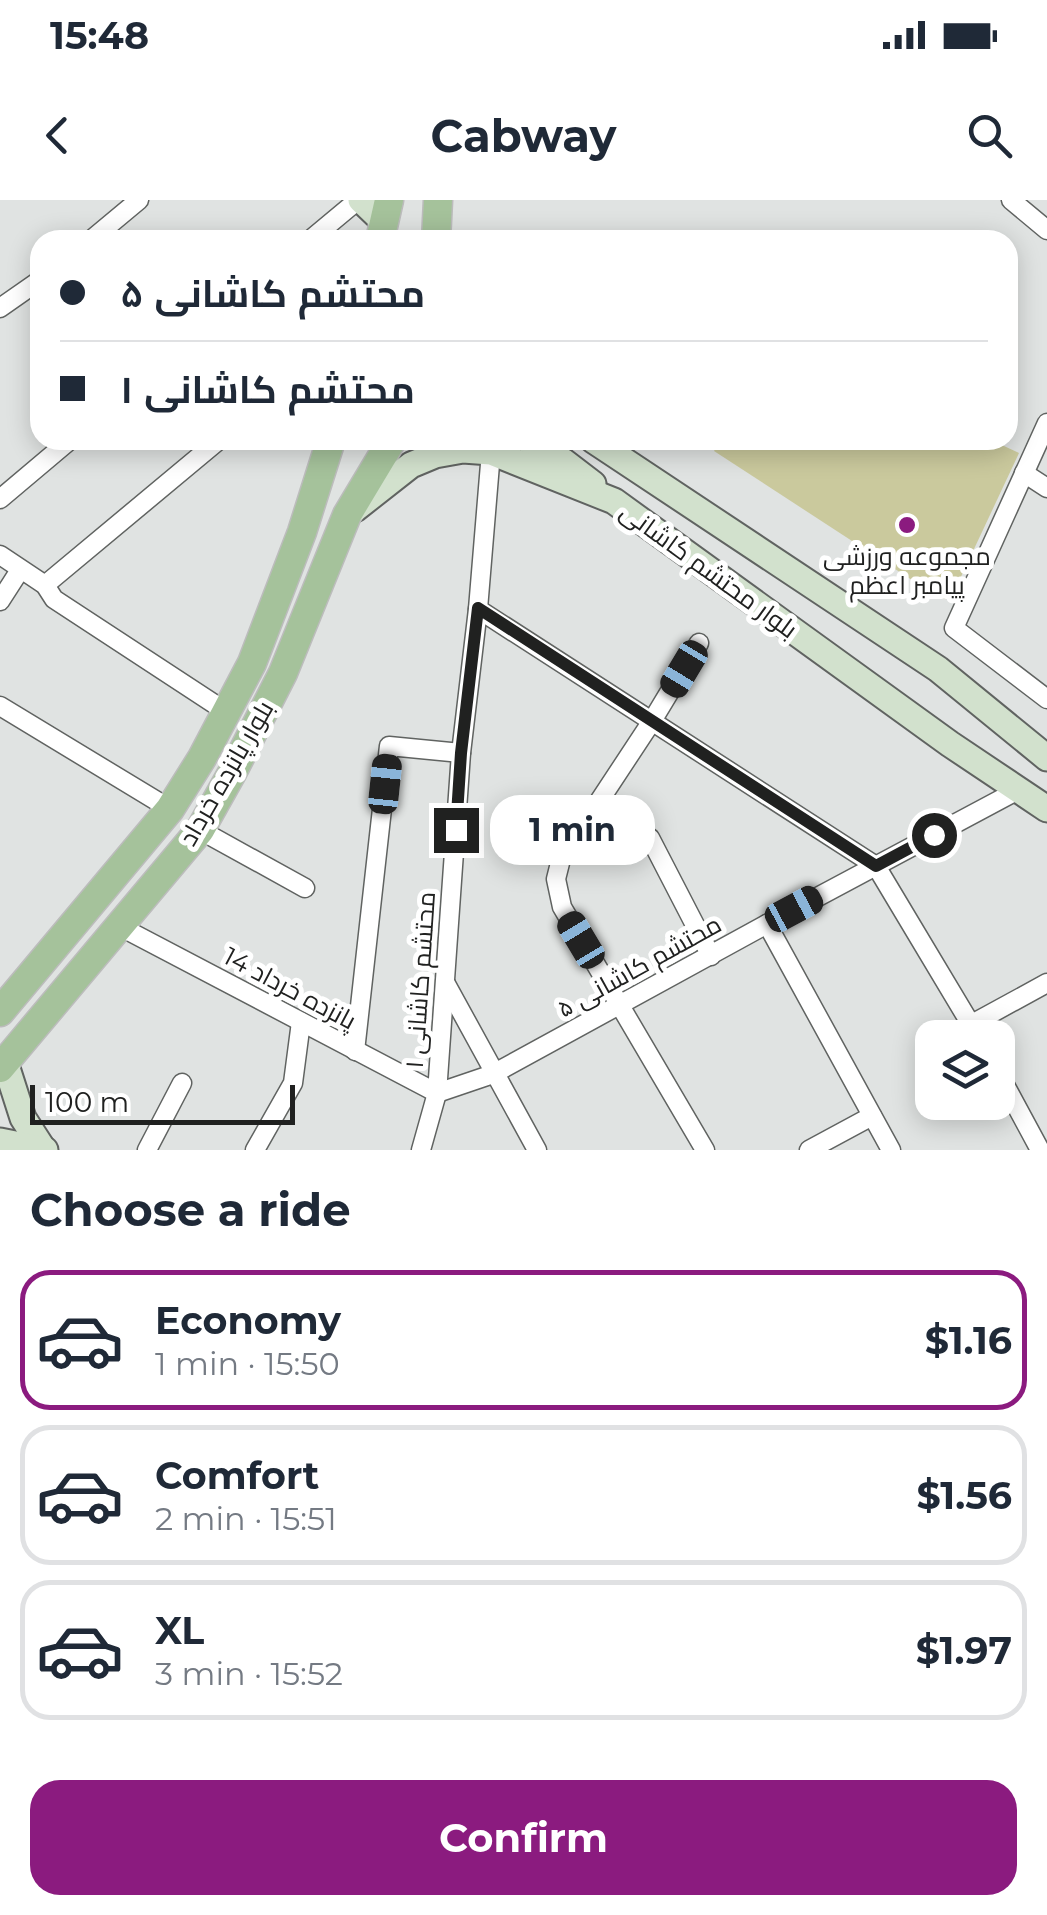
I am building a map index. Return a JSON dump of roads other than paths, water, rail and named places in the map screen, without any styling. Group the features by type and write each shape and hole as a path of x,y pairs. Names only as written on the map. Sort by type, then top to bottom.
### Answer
{"main road":[{"path":"360,200 385,221"},
{"name":"بلوار پانزده خرداد","path":"0,1012 170,809 228,713 252,663 302,532 328,450"},
{"name":"بلوار پانزده خرداد","path":"2,1065 200,830 283,673 347,515 386,450"},
{"name":"بلوار محتشم کاشانی","path":"347,515 411,465 436,454 464,450 492,452 614,501 950,744 1047,809"},
{"path":"545,450 614,501"},
{"name":"بلوار محتشم کاشانی","path":"608,450 938,669 1047,758"},
{"path":"2,1065 23,1118 44,1149"},
{"path":"0,1141 44,1149"}],"street":[{"path":"103,230 139,200"},
{"path":"322,230 360,200"},
{"path":"1011,200 1047,230"},
{"path":"0,308 30,287"},
{"path":"1047,422 954,628 1047,699"},
{"path":"0,499 58,450"},
{"path":"45,585 208,450"},
{"name":"محتشم کاشانی ۱","path":"421,1150 437,1093 461,753 492,452"},
{"path":"1024,472 1047,488"},
{"path":"0,555 45,585 54,599 228,713"},
{"path":"0,600 20,570"},
{"path":"478,608 876,866 968,1020"},
{"path":"699,643 561,858 556,879 562,907 704,1150"},
{"path":"0,706 170,809"},
{"path":"356,1051 389,746 461,753"},
{"name":"محتشم کاشانی ۵","path":"437,1093 493,1074 1020,790"},
{"path":"596,804 650,838 711,956"},
{"path":"200,830 305,888"},
{"path":"767,924 891,1150"},
{"name":"پانزده خرداد 14","path":"119,926 437,1093"},
{"path":"445,983 537,1150"},
{"path":"992,1020 1047,983"},
{"path":"255,1150 292,1083 301,1022"},
{"path":"148,1150 182,1083"},
{"path":"1015,1104 1040,1150"},
{"path":"809,1150 872,1116"}],"place":[{"name":"مجموعه ورزشی پیامبر اعظم","path":"907,525"}]}
